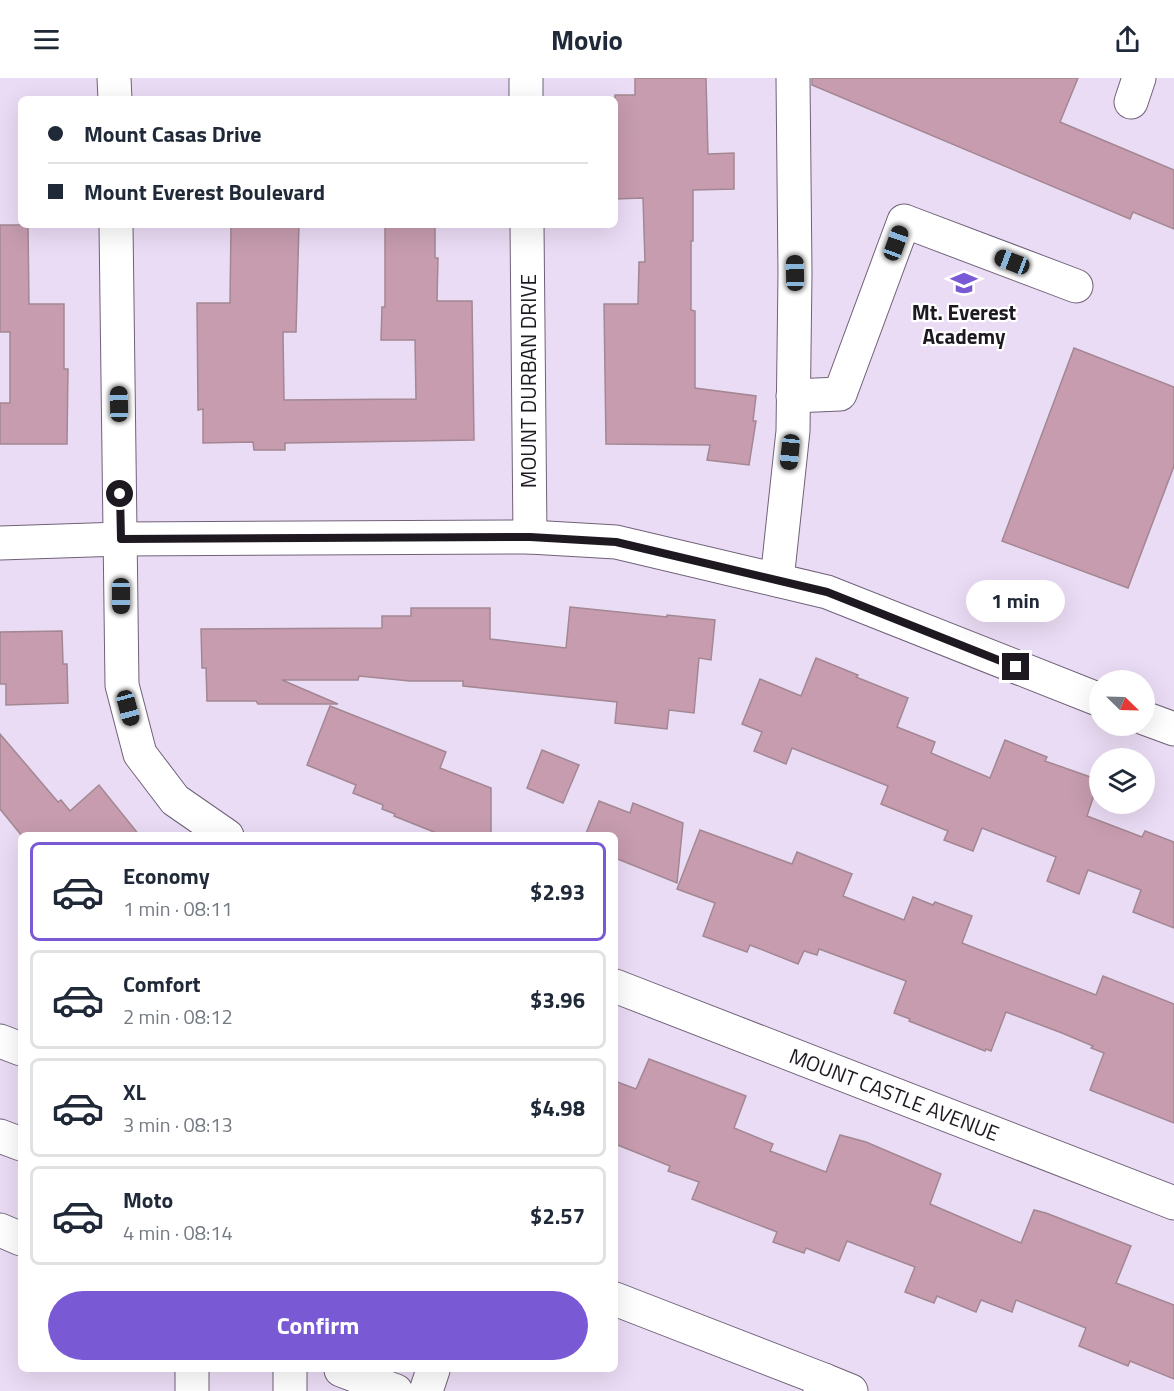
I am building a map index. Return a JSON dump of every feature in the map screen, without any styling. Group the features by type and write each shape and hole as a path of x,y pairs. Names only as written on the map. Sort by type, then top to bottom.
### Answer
{"street":[{"path":"114,78 115,96"},
{"path":"526,78 526,96"},
{"path":"777,580 793,431 795,273 793,78"},
{"path":"793,396 840,394 904,221 1076,286"},
{"path":"116,228 122,685 140,754 175,800 221,832"},
{"name":"MOUNT DURBAN DRIVE","path":"527,228 530,537"},
{"path":"0,543 121,539 530,537 616,542 827,592 1089,696"},
{"path":"1155,722 1174,729"},
{"name":"MOUNT CASTLE AVENUE","path":"618,987 1174,1203"},
{"path":"0,1041 18,1048"},
{"path":"0,1136 18,1143"},
{"path":"0,1230 18,1238"},
{"path":"618,1300 832,1387"},
{"path":"192,1372 192,1391"},
{"path":"290,1372 290,1391"},
{"path":"346,1372 396,1391"},
{"path":"426,1391 433,1372"}],"building":[{"path":"635,78 706,78 708,154 734,153 734,189 693,190 691,310 695,311 695,388 756,396 753,421 756,421 749,465 707,460 710,445 606,444 604,304 638,304 639,262 645,262 643,198 618,199 618,96 615,95 635,95"},
{"path":"812,78 1078,78 1060,122 1174,170 1174,229 1133,212 1130,219 812,85"},
{"path":"0,225 18,225 18,228 28,228 29,304 64,304 64,369 68,369 67,444 0,444 0,403 10,403 10,332 0,332"},
{"path":"231,228 299,228 296,332 283,332 284,400 416,399 415,340 381,340 382,307 385,307 385,228 435,228 435,258 438,258 437,301 472,301 474,440 285,443 285,450 254,450 253,442 203,443 203,409 198,410 197,303 230,303"},
{"path":"1074,348 1174,387 1174,466 1128,588 1002,541"},
{"path":"570,607 715,620 711,660 699,658 694,713 669,710 667,729 615,723 617,702 463,686 463,681 410,681 359,676 358,680 282,680 338,704 258,704 256,701 207,701 206,668 202,668 201,629 382,628 382,616 411,616 411,608 490,608 490,639 566,648"},
{"path":"62,631 63,664 67,664 68,703 6,705 6,684 0,684 0,632"},
{"path":"816,658 908,698 897,727 935,742 931,753 990,778 1005,740 1047,757 1045,761 1089,776 1087,816 1142,837 1145,831 1174,842 1174,928 1133,912 1141,890 1088,870 1079,894 1047,881 1056,857 982,828 973,851 944,840 948,831 881,804 888,786 792,748 786,764 754,751 762,732 742,724 760,679 801,696"},
{"path":"330,706 446,752 440,768 491,788 491,832 434,832 394,816 395,814 382,809 383,805 353,793 356,785 307,765"},
{"path":"0,734 58,802 61,800 70,811 99,785 137,832 19,832 0,809"},
{"path":"542,750 579,765 563,803 527,788"},
{"path":"599,801 630,813 633,803 683,823 677,883 618,859 618,832 587,832"},
{"path":"700,830 792,864 797,852 852,874 843,896 904,920 913,897 933,905 935,902 972,916 962,943 1096,995 1103,976 1174,1004 1174,1123 1090,1090 1104,1053 1062,1033 1006,1012 991,1051 986,1049 985,1051 894,1013 906,981 819,949 817,955 804,951 798,964 750,945 747,952 703,936 715,903 677,889"},
{"path":"649,1059 746,1096 734,1128 773,1144 770,1151 826,1172 840,1135 866,1142 941,1174 930,1204 1021,1243 1034,1210 1131,1246 1116,1283 1174,1305 1174,1379 1130,1361 1128,1366 1079,1346 1086,1328 1016,1300 1012,1312 981,1300 976,1312 937,1296 934,1303 905,1292 915,1267 847,1241 839,1261 806,1248 804,1253 773,1242 777,1232 692,1199 699,1182 668,1171 670,1166 618,1145 618,1082 636,1089"}],"place":[{"name":"Mt. Everest Academy","path":"964,283"}],"route":[{"path":"120,494 121,539 530,537 616,542 827,592 1016,667"}]}
